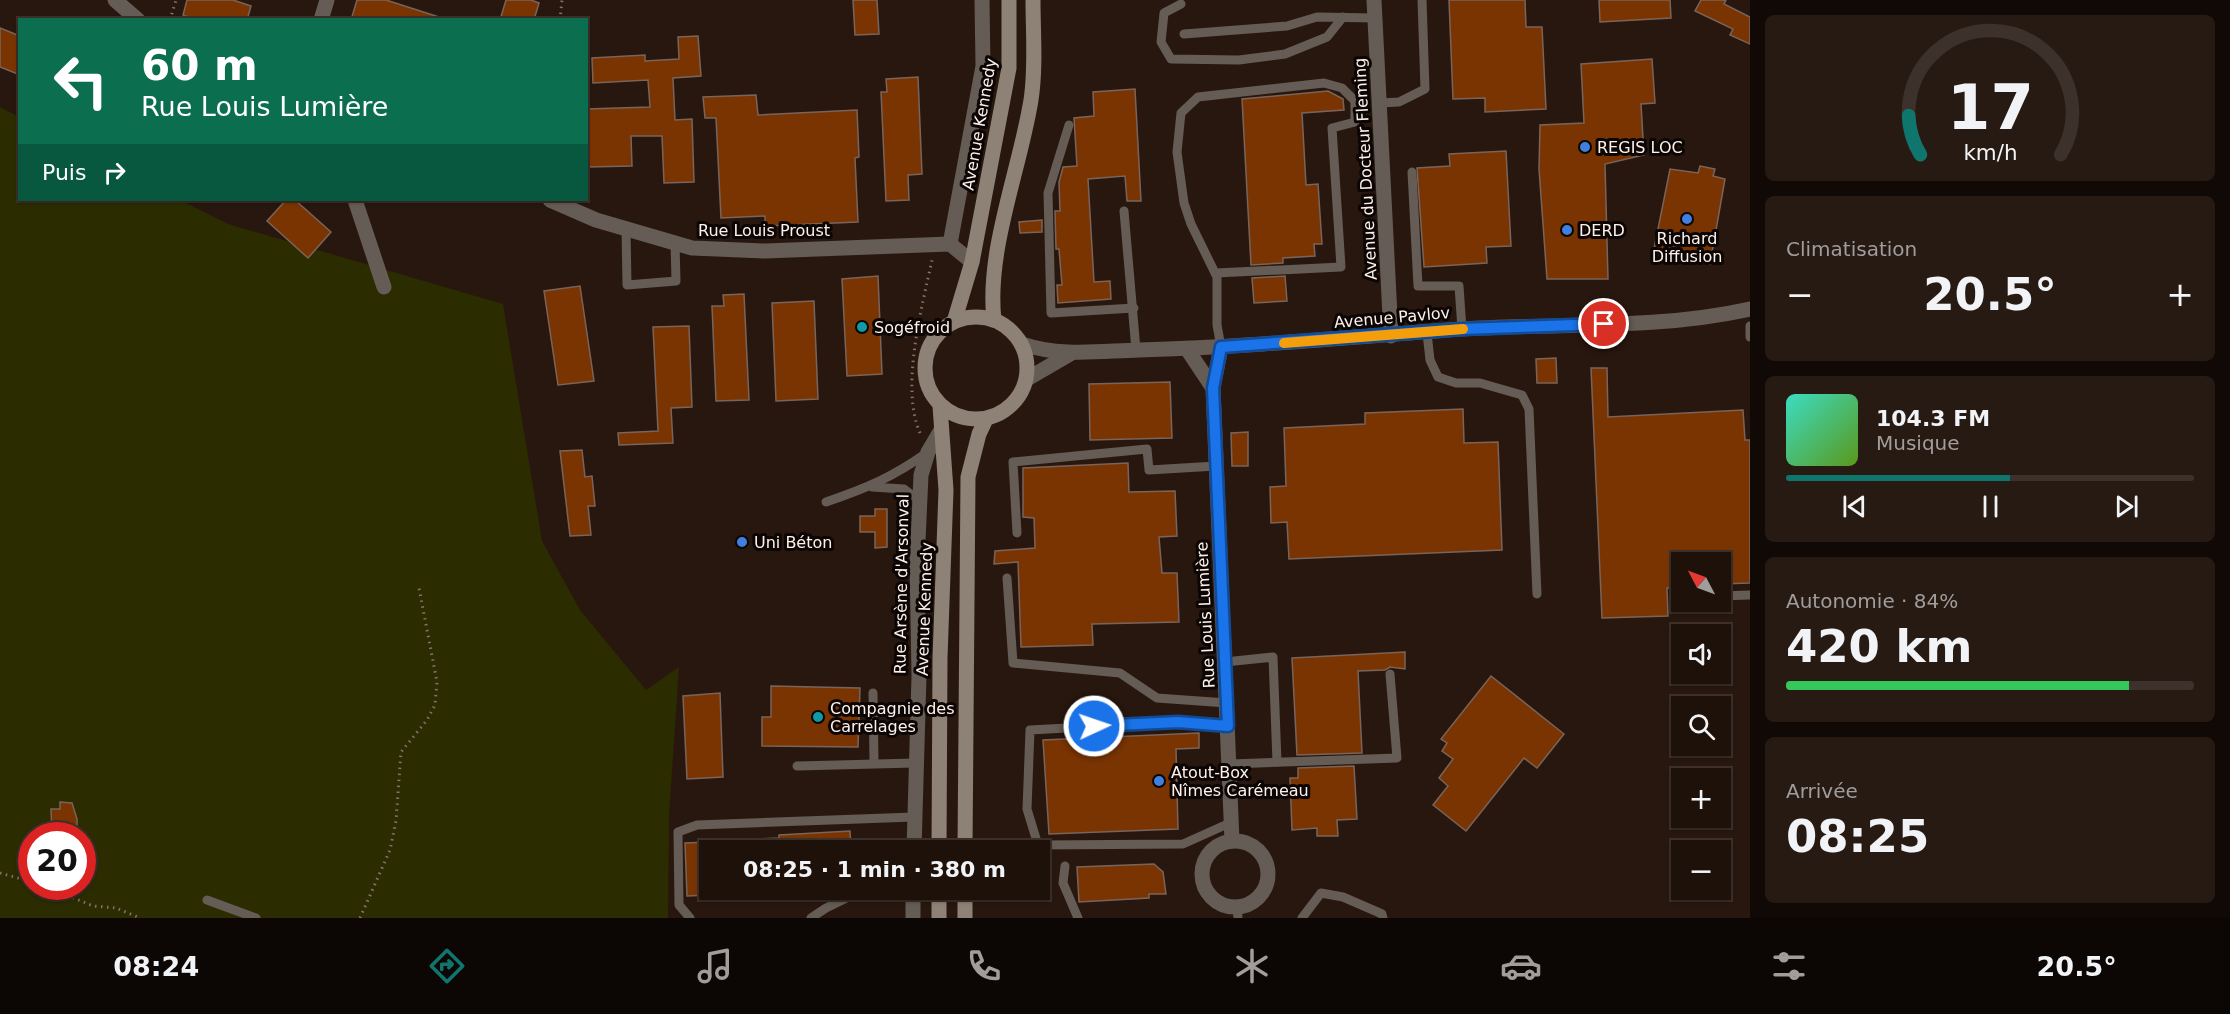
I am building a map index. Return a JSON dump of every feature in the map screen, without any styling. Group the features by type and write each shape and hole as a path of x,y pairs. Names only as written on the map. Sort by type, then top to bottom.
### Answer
{"main road":[{"name":"Avenue Kennedy","path":"954,322 972,262 1009,68 1009,0"},
{"path":"994,320 992,299 1006,203 1031,99 1034,0"},
{"path":"981,317 994,320 1015,334 1027,356 1027,379 1022,393 1000,414 986,419 969,420 954,415 940,406 930,392 925,377 925,360 930,345 940,331 954,322 981,317"},
{"name":"Avenue Kennedy","path":"939,840 940,658 946,490 940,406"},
{"path":"965,840 968,477 975,445 986,419"},
{"path":"939,900 939,918"},
{"path":"964,918 965,900"}],"street":[{"path":"115,0 136,18"},
{"path":"322,18 327,0"},
{"path":"972,262 943,244 983,66 982,0"},
{"name":"Avenue du Docteur Fleming","path":"1374,0 1391,336"},
{"path":"355,201 384,287"},
{"name":"Rue Louis Proust","path":"552,201 596,220 692,248 765,251 943,244"},
{"name":"Avenue Pavlov","path":"1718,316 1750,299"},
{"name":"Avenue Pavlov","path":"1022,344 1040,350 1070,354 1221,347 1462,329 1700,320 1750,309"},
{"name":"Rue Louis Lumière","path":"1221,347 1213,388 1232,841"},
{"path":"1186,348 1213,388"},
{"name":"Avenue Pavlov","path":"1027,379 1070,354"},
{"name":"Rue Arsène d'Arsonval","path":"914,840 921,475 928,452 941,430"},
{"path":"1232,841 1254,847 1267,866 1264,888 1258,898 1237,912 1213,898 1205,888 1202,876 1203,863 1210,852 1220,844 1232,841"},
{"path":"913,900 913,918"}],"lane":[{"path":"1380,103 1399,102 1425,89 1422,0"},
{"path":"1180,4 1164,13 1161,42 1171,59 1239,60 1285,54 1328,36 1343,17"},
{"path":"1184,34 1287,26 1317,17 1375,18"},
{"path":"1216,273 1341,267 1332,128 1355,122 1355,101 1342,88 1324,83 1198,97 1181,113 1177,152 1184,202 1191,224 1216,273 1217,325 1221,347"},
{"path":"1069,125 1048,193 1051,314 1134,308"},
{"path":"1412,171 1418,286 1459,286 1462,329"},
{"path":"1125,211 1136,350"},
{"path":"626,229 627,285 676,282 675,243"},
{"path":"1750,326 1750,337"},
{"path":"1427,333 1430,360 1438,377 1456,382 1480,383 1522,395 1529,409 1538,594"},
{"path":"1017,533 1013,462 1147,449 1149,470 1216,466"},
{"path":"826,502 870,487 898,474 928,452"},
{"path":"870,487 904,489 920,501"},
{"path":"1007,578 1013,663 1120,673 1157,698 1227,703"},
{"path":"1731,596 1750,595"},
{"path":"1226,662 1273,657 1277,762"},
{"path":"1230,764 1397,758 1390,674"},
{"path":"873,693 874,762"},
{"path":"1228,726 1178,722 1030,730 1027,809 1038,845 1183,844 1232,822"},
{"path":"797,766 874,762 915,763"},
{"path":"690,918 679,905 678,832 696,825 914,818"},
{"path":"1065,866 1063,883 1078,918"},
{"path":"1302,918 1321,893 1343,897 1382,914 1383,918"},
{"path":"207,900 256,918"},
{"path":"811,918 842,900"}],"path":[{"path":"171,18 176,0"},
{"path":"560,18 562,0"},
{"path":"928,452 917,426 913,382 916,332 943,244"},
{"path":"360,918 390,850 396,821 400,752 427,720 435,705 437,682 419,588"},
{"path":"0,873 18,878"},
{"path":"79,900 93,906 116,908 140,918"}],"shaded area":[{"path":"0,107 18,116 18,201 182,201 228,224 503,304 542,541 580,610 646,690 679,667 669,816 668,918 0,918"}],"building":[{"path":"187,0 233,0 251,6 248,18 190,18 183,15"},
{"path":"357,0 386,0 439,17 439,18 352,18"},
{"path":"506,0 531,0 539,3 535,18 501,18"},
{"path":"853,0 877,0 879,34 855,35"},
{"path":"1449,0 1525,0 1526,27 1542,27 1546,109 1485,112 1485,98 1453,99"},
{"path":"1599,0 1670,0 1671,18 1600,22"},
{"path":"1701,0 1726,0 1724,4 1750,17 1750,44 1730,35 1733,29 1695,11"},
{"path":"0,28 18,35 18,74 0,67"},
{"path":"698,36 701,76 673,78 675,120 692,119 694,182 664,183 662,136 631,136 632,166 588,167 588,109 650,107 648,80 593,83 592,58 645,55 645,61 679,59 678,37"},
{"path":"1652,59 1655,103 1641,104 1644,155 1605,164 1608,279 1547,279 1539,169 1540,125 1584,123 1581,64"},
{"path":"918,77 922,174 908,175 909,200 886,201 881,92 887,92 886,79"},
{"path":"1135,89 1141,201 1127,201 1125,176 1088,179 1094,282 1110,281 1111,299 1058,303 1057,285 1062,285 1059,249 1056,249 1055,211 1060,211 1059,182 1063,167 1077,166 1074,118 1094,116 1093,92"},
{"path":"1328,91 1343,99 1344,110 1302,113 1306,185 1318,184 1322,244 1314,244 1315,256 1283,258 1283,263 1251,265 1242,99"},
{"path":"756,95 758,115 857,110 859,157 855,158 858,222 765,226 765,216 721,218 716,118 705,118 703,97"},
{"path":"1506,151 1511,246 1486,247 1487,263 1424,267 1417,168 1450,166 1449,154"},
{"path":"1700,166 1715,169 1713,176 1725,179 1710,264 1653,254 1670,169 1698,173"},
{"path":"285,201 296,201 331,232 308,258 267,221"},
{"path":"1042,220 1042,232 1020,233 1019,222"},
{"name":"Sogéfroid","path":"878,276 882,374 847,376 842,279"},
{"path":"1285,276 1287,301 1254,303 1252,278"},
{"path":"580,286 594,381 558,385 544,291"},
{"path":"744,294 749,400 716,401 712,306 724,306 723,295"},
{"path":"814,301 818,399 776,401 772,303"},
{"path":"689,326 692,407 671,408 673,443 619,445 618,433 658,431 653,327"},
{"path":"1556,358 1557,383 1537,383 1536,359"},
{"path":"1591,368 1607,368 1608,417 1743,410 1745,440 1750,440 1750,583 1731,584 1731,552 1671,552 1671,588 1667,588 1668,616 1602,618"},
{"path":"1170,382 1172,438 1090,440 1089,384"},
{"path":"1463,409 1464,443 1498,442 1502,550 1289,559 1287,522 1271,523 1270,487 1286,486 1284,428 1365,424 1365,413"},
{"path":"1248,432 1248,466 1232,466 1231,433"},
{"path":"582,450 585,477 592,476 595,506 588,506 591,535 570,536 560,451"},
{"path":"1128,463 1129,492 1175,491 1177,536 1159,537 1162,573 1177,573 1179,622 1092,624 1093,645 1021,647 1018,562 994,564 995,551 1035,548 1034,518 1023,517 1023,468"},
{"path":"875,509 887,509 887,547 875,548 875,532 860,532 860,516 875,516"},
{"path":"1405,652 1405,669 1390,667 1385,670 1358,671 1362,753 1297,755 1292,658"},
{"path":"1491,676 1564,734 1537,768 1524,758 1466,831 1433,805 1448,786 1439,778 1453,759 1442,751 1447,743 1441,739"},
{"name":"Compagnie des Carrelages","path":"771,686 860,688 858,747 762,746 762,717 771,717"},
{"path":"720,693 723,777 687,779 683,696"},
{"path":"1199,733 1199,748 1176,749 1178,829 1049,834 1043,740"},
{"path":"1354,766 1357,819 1337,820 1338,836 1317,836 1317,828 1292,830 1290,778 1298,778 1298,768"},
{"path":"60,802 72,803 77,822 51,822 51,809 60,809"},
{"path":"850,831 850,840 736,840 779,838 779,835"},
{"path":"699,842 699,895 687,896 685,843"},
{"path":"1154,864 1163,872 1166,894 1149,894 1149,898 1079,902 1077,867"}],"slow traffic":[{"path":"1284,343 1463,329"}],"place":[{"name":"REGIS LOC","path":"1585,147"},
{"name":"Richard Diffusion","path":"1687,219"},
{"name":"DERD","path":"1567,230"},
{"name":"Sogéfroid","path":"862,327"},
{"name":"Uni Béton","path":"742,542"},
{"name":"Compagnie des Carrelages","path":"818,717"},
{"name":"Atout-Box Nîmes Carémeau","path":"1159,781"}],"route":[{"path":"1094,726 1178,722 1228,726 1213,388 1221,347 1462,329 1604,324"}]}
